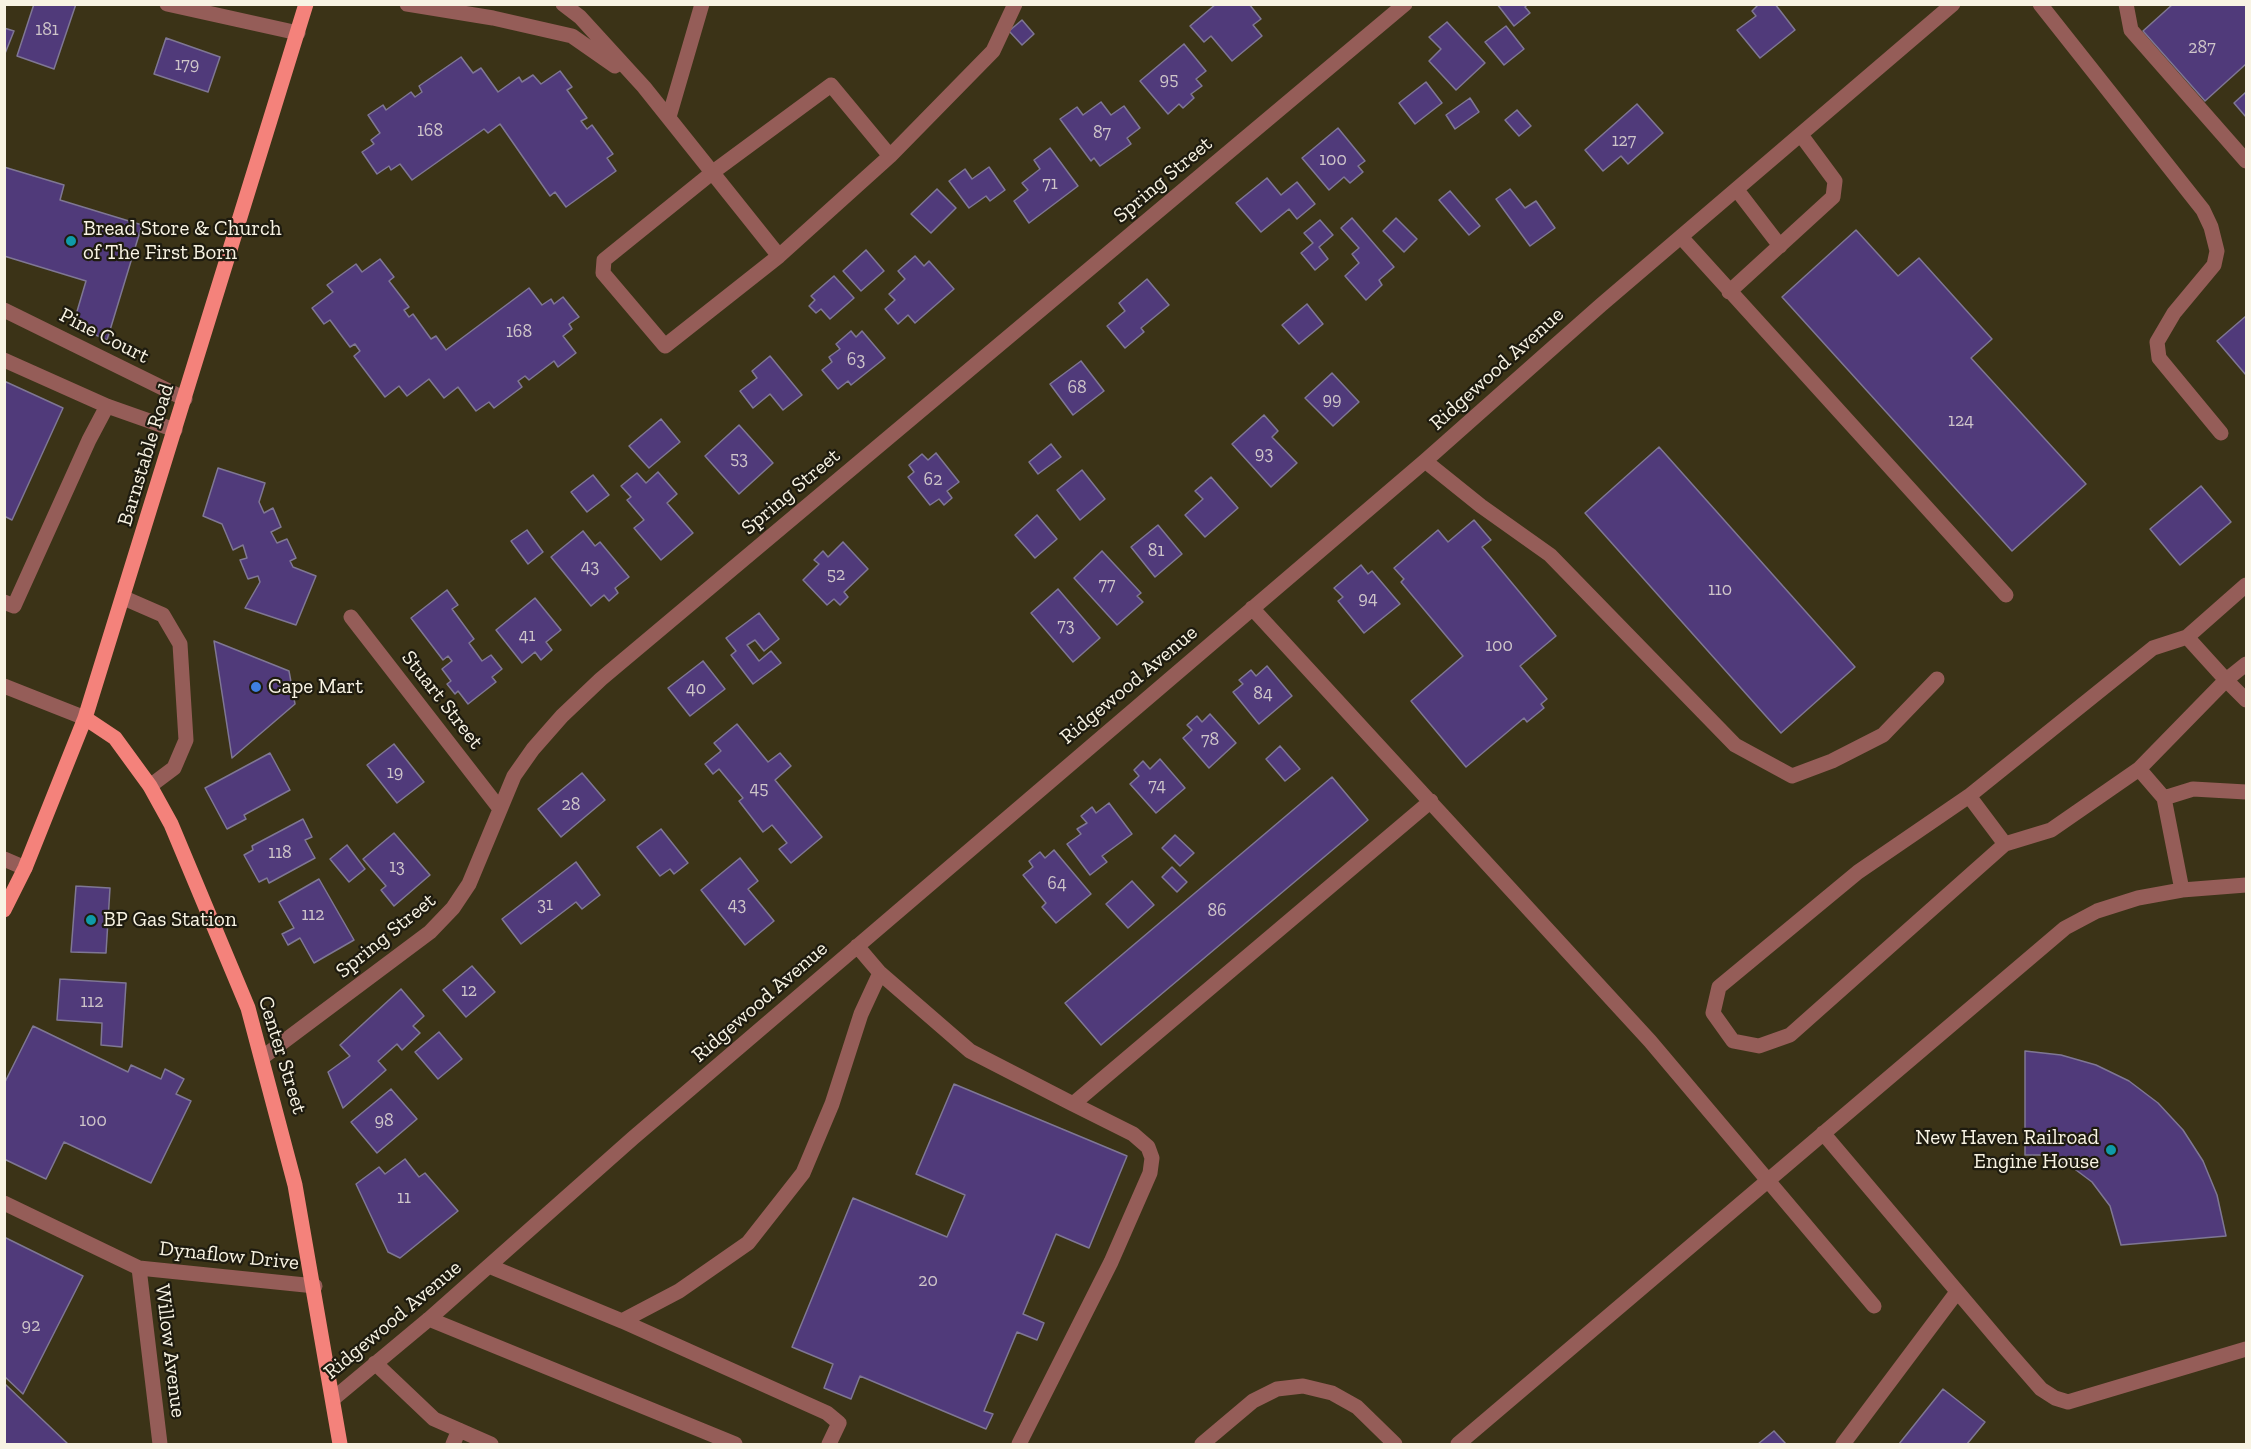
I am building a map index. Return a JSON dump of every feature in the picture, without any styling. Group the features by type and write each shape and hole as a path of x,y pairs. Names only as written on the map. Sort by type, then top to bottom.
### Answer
{"main road":[{"name":"Barnstable Road","path":"4,910 25,868 85,718 306,4"},
{"name":"Center Street","path":"85,718 114,738 150,786 171,824 244,997 263,1057 295,1185 304,1244 315,1286 340,1444"}],"street":[{"path":"167,4 298,33"},
{"path":"407,4 494,18 572,36 644,87"},
{"path":"563,4 580,17 644,87 779,256"},
{"path":"669,117 702,4"},
{"path":"890,156 831,85 713,172 604,260 603,273 664,346 779,256 890,156 993,51 1015,4"},
{"name":"Spring Street","path":"263,1057 430,932 453,908 469,884 514,776 533,748 601,680 1405,4"},
{"name":"Ridgewood Avenue","path":"333,1399 429,1320 857,946 1425,461 1681,237 1953,4"},
{"path":"2040,4 2203,210 2211,227 2217,251 2214,265 2174,313 2157,342 2159,358 2221,434"},
{"path":"2126,4 2131,30 2247,161"},
{"path":"1729,292 1824,207 1836,188 1835,181 1802,135"},
{"path":"1737,190 1780,246"},
{"path":"1681,237 2006,595"},
{"name":"Pine Court","path":"4,310 185,399"},
{"path":"4,360 107,406 175,430"},
{"path":"4,602 14,606 89,440 107,406"},
{"path":"1425,461 1481,506 1550,555 1735,745 1792,776 1832,761 1883,735 1937,679"},
{"path":"2246,587 2187,638 2153,648 1969,796 1858,872 1719,987 1713,1013 1732,1041 1759,1046 1790,1035 2005,844 2051,830 2139,769 2226,680 2247,664"},
{"path":"124,598 163,615 180,644 186,740 174,768 150,786"},
{"path":"1252,608 1650,1041 1874,1306"},
{"name":"Stuart Street","path":"351,617 500,809"},
{"path":"2187,638 2247,700"},
{"path":"4,686 85,718"},
{"path":"2139,769 2164,798 2182,890"},
{"path":"2164,798 2193,789 2247,792"},
{"path":"1969,796 2005,844"},
{"path":"1073,1104 1431,801"},
{"path":"4,859 25,868"},
{"path":"1458,1444 2065,928 2097,911 2138,898 2182,890 2247,885"},
{"path":"857,946 880,974 970,1051 1133,1134 1148,1147 1152,1158 1111,1262 1018,1444"},
{"path":"622,1321 679,1291 748,1243 803,1173 832,1104 861,1014 880,974"},
{"path":"1823,1133 2041,1389 2055,1398 2068,1402 2247,1349"},
{"name":"Willow Avenue","path":"4,1203 138,1268 160,1444"},
{"path":"489,1266 622,1321 827,1413 839,1423 829,1444"},
{"name":"Dynaflow Drive","path":"138,1268 315,1286"},
{"path":"1843,1444 1957,1293"},
{"path":"429,1320 735,1444"},
{"path":"375,1363 456,1437 491,1444"},
{"path":"1202,1444 1253,1401 1277,1389 1303,1386 1332,1393 1357,1407 1395,1444"}],"building":[{"path":"34,4 76,4 54,69 17,56"},
{"path":"1216,4 1249,4 1261,19 1253,25 1262,36 1232,61 1211,36 1204,42 1190,26"},
{"path":"1497,4 1528,4 1525,7 1530,13 1514,26"},
{"path":"1759,4 1775,4 1795,30 1760,58 1737,30 1756,16 1752,11"},
{"path":"2173,4 2246,4 2246,64 2205,101 2143,31"},
{"path":"1022,20 1034,34 1022,45 1009,31"},
{"path":"1447,22 1485,63 1456,90 1429,61 1441,49 1429,37"},
{"path":"1506,26 1524,49 1504,65 1485,42"},
{"path":"4,28 14,31 4,56"},
{"path":"166,38 220,57 208,92 154,74"},
{"path":"1184,44 1206,71 1196,79 1202,86 1191,94 1194,98 1183,108 1179,104 1168,114 1140,81"},
{"path":"461,57 473,73 481,68 498,92 519,77 522,82 533,75 541,84 560,71 572,87 567,90 587,118 581,121 587,129 592,125 613,154 607,158 616,171 566,207 555,192 550,196 500,124 488,133 484,129 412,180 400,164 391,170 389,166 377,174 362,152 374,144 371,140 380,133 368,115 383,105 386,110 411,92 415,97 422,92 419,86"},
{"path":"1426,82 1442,103 1415,124 1399,103"},
{"path":"2246,92 2246,117 2234,103"},
{"path":"1470,98 1479,112 1455,129 1446,115"},
{"path":"1101,102 1111,115 1124,106 1140,128 1127,138 1131,144 1100,166 1094,158 1091,161 1060,119 1077,107 1083,115"},
{"path":"1637,104 1663,133 1628,164 1621,156 1603,171 1585,150"},
{"path":"1517,110 1531,126 1519,136 1505,120"},
{"path":"1338,128 1365,161 1358,166 1363,172 1350,183 1344,177 1329,190 1302,158"},
{"path":"1050,148 1078,186 1029,223 1014,201 1028,190 1022,183 1040,169 1034,160"},
{"name":"Bread Store & Church of The First Born","path":"4,167 64,185 60,200 142,225 107,340 73,325 86,281 4,256"},
{"path":"989,167 1005,190 990,201 986,196 969,208 949,181 965,169 972,179"},
{"path":"1267,178 1281,195 1297,182 1315,204 1297,219 1289,209 1261,232 1236,203"},
{"path":"937,189 956,208 931,233 911,214"},
{"path":"1510,189 1525,208 1536,201 1555,228 1530,246 1496,199"},
{"path":"1450,191 1480,226 1469,235 1439,200"},
{"path":"1352,218 1394,267 1379,280 1382,285 1366,300 1345,276 1359,263 1352,254 1359,248 1341,228"},
{"path":"1396,218 1417,239 1404,252 1383,231"},
{"path":"1320,220 1333,235 1319,247 1328,259 1315,270 1301,253 1313,243 1304,233"},
{"path":"1856,230 1898,276 1919,258 1992,339 1971,358 2086,484 2012,551 1782,297"},
{"path":"866,250 884,271 861,291 843,271"},
{"path":"915,256 924,266 929,261 954,289 915,323 908,315 898,324 885,309 895,300 889,294 905,279 898,271"},
{"path":"380,259 394,277 389,281 409,307 404,310 409,317 413,314 431,339 436,336 446,350 529,288 542,305 551,299 554,304 563,297 579,317 569,324 572,329 563,336 576,353 558,367 554,361 529,380 525,376 518,381 522,387 494,408 489,402 476,411 458,387 444,398 429,379 407,396 399,386 385,397 354,356 360,351 355,344 350,347 330,320 324,324 312,308 333,292 327,285 356,264 362,272"},
{"path":"834,276 854,298 830,319 821,309 816,313 809,306 815,300 811,296"},
{"path":"1147,279 1169,305 1141,328 1144,332 1125,348 1107,326 1125,311 1119,303"},
{"path":"1307,304 1323,324 1299,344 1282,325"},
{"path":"2246,316 2246,375 2217,341"},
{"path":"851,331 856,337 862,331 885,358 851,385 848,381 838,389 822,370 832,362 829,357 840,349 836,344"},
{"path":"770,356 802,395 783,410 770,394 753,408 740,391 757,378 752,371"},
{"path":"1081,361 1104,391 1073,415 1050,384"},
{"path":"1332,373 1359,402 1333,426 1305,398"},
{"path":"4,381 63,408 12,520 4,516"},
{"path":"1264,415 1278,431 1272,437 1297,463 1271,487 1232,444"},
{"path":"661,419 680,442 649,468 629,446"},
{"path":"739,425 773,463 739,494 705,456"},
{"path":"1051,444 1061,457 1038,474 1029,462"},
{"path":"1659,447 1855,667 1781,733 1585,513"},
{"path":"936,453 959,482 947,491 952,498 944,505 939,499 930,505 908,477 914,472 909,465 922,454 928,460"},
{"path":"218,468 265,483 259,502 264,513 273,508 281,527 271,532 277,543 287,539 296,558 290,561 293,567 316,576 296,625 245,608 260,582 258,576 248,579 240,560 247,558 243,545 233,550 222,524 203,516"},
{"path":"1082,470 1105,499 1080,520 1057,490"},
{"path":"658,472 677,494 667,503 693,533 661,560 634,528 644,520 627,500 631,497 621,486 637,473 646,483"},
{"path":"593,475 609,495 587,512 571,492"},
{"path":"1211,477 1238,508 1205,537 1185,515 1203,499 1195,491"},
{"path":"2201,486 2231,522 2180,565 2150,529"},
{"path":"1037,515 1057,539 1035,558 1015,535"},
{"path":"1474,520 1491,540 1482,547 1556,636 1520,666 1547,699 1541,704 1544,708 1527,722 1524,718 1466,767 1411,701 1463,656 1401,582 1404,579 1394,568 1438,530 1448,542"},
{"path":"1158,525 1182,554 1155,577 1131,547"},
{"path":"527,530 543,552 528,564 511,541"},
{"path":"583,531 595,546 600,542 629,577 615,588 618,593 609,601 604,595 591,606 551,557"},
{"path":"843,542 868,569 844,592 848,597 840,605 834,599 827,605 803,580 819,564 814,560 823,551 828,557"},
{"path":"1102,551 1141,593 1137,596 1143,602 1117,625 1074,578"},
{"path":"1361,565 1368,574 1372,571 1400,604 1364,633 1338,601 1343,597 1334,588"},
{"path":"1058,589 1100,638 1073,662 1031,613"},
{"path":"447,590 458,605 452,609 474,639 469,643 482,661 491,655 502,669 492,677 496,682 468,704 458,691 455,694 447,684 451,681 442,669 452,661 448,656 443,660 411,618"},
{"path":"535,598 561,630 546,642 552,650 541,660 535,652 522,663 496,630"},
{"path":"759,613 779,639 764,651 755,640 747,645 759,661 771,651 781,663 753,684 731,655 736,651 726,638"},
{"name":"Cape Mart","path":"214,641 289,671 295,704 232,758"},
{"path":"703,661 725,689 690,716 668,688"},
{"path":"1267,666 1292,696 1259,724 1233,692 1243,684 1239,680 1251,670 1256,676"},
{"path":"1210,714 1236,743 1209,768 1183,738 1192,730 1187,725 1197,716 1202,722"},
{"path":"737,724 768,762 780,753 791,766 775,780 822,837 791,863 779,849 787,843 772,825 763,832 739,801 743,798 719,769 713,774 705,764 721,751 714,743"},
{"path":"394,744 424,782 397,803 367,765"},
{"path":"1280,746 1300,769 1285,781 1266,759"},
{"path":"270,753 290,790 244,815 246,819 227,829 205,788"},
{"path":"1160,759 1185,788 1156,813 1130,784 1139,776 1134,770 1143,761 1150,769"},
{"path":"582,773 605,800 561,837 538,809"},
{"path":"1332,777 1368,820 1101,1045 1065,1003"},
{"path":"1109,803 1132,834 1102,856 1107,862 1090,875 1067,844 1081,834 1077,829 1087,823 1081,816 1092,807 1096,813"},
{"path":"303,819 312,837 305,840 315,858 269,883 267,878 259,882 244,855 253,850 252,846"},
{"path":"661,829 688,863 674,874 670,869 660,876 637,847"},
{"path":"394,833 430,875 394,906 381,890 386,886 363,859"},
{"path":"1175,835 1194,853 1180,866 1162,848"},
{"path":"347,845 365,869 349,882 330,859"},
{"path":"1054,850 1091,894 1056,923 1042,907 1046,903 1023,875 1033,867 1029,861 1040,852 1045,858"},
{"path":"740,858 758,881 748,889 774,921 745,945 701,890"},
{"path":"576,862 600,895 582,909 576,902 521,944 502,919"},
{"path":"1172,867 1187,882 1177,892 1162,877"},
{"path":"319,879 354,940 314,963 300,938 288,945 282,934 294,928 279,902"},
{"path":"1132,881 1154,905 1128,928 1106,904"},
{"name":"BP Gas Station","path":"76,886 110,888 106,953 71,952"},
{"path":"472,966 495,992 466,1017 443,990"},
{"path":"60,979 126,983 122,1047 101,1045 102,1023 57,1020"},
{"path":"401,989 424,1016 413,1026 420,1033 402,1050 397,1044 378,1061 386,1070 343,1108 328,1072 350,1056 340,1045"},
{"path":"33,1026 128,1072 131,1065 161,1079 165,1069 184,1079 176,1094 191,1101 151,1183 64,1142 46,1179 4,1159 4,1084"},
{"path":"439,1032 462,1059 438,1079 415,1052"},
{"name":"New Haven Railroad Engine House","path":"2025,1051 2061,1055 2096,1065 2129,1081 2158,1103 2183,1130 2203,1161 2217,1195 2226,1236 2121,1245 2110,1206 2092,1182 2068,1164 2040,1155 2025,1155"},
{"path":"954,1084 1127,1156 1089,1248 1056,1234 1023,1314 1044,1323 1037,1340 1017,1332 984,1411 993,1414 986,1429 860,1376 851,1399 824,1388 833,1364 792,1347 853,1198 947,1237 965,1195 916,1174"},
{"path":"391,1089 417,1119 377,1153 351,1122"},
{"path":"405,1159 419,1177 425,1173 458,1211 400,1258 388,1252 356,1184 379,1167 385,1174"},
{"path":"4,1237 83,1276 23,1394 4,1376"},
{"path":"5,1384 68,1444 4,1444"},
{"path":"1943,1389 1985,1422 1967,1444 1899,1444"},
{"path":"1774,1431 1786,1444 1758,1444"}],"place":[{"name":"Bread Store & Church of The First Born","path":"71,241"},
{"name":"Cape Mart","path":"256,687"},
{"name":"BP Gas Station","path":"91,920"},
{"name":"New Haven Railroad Engine House","path":"2111,1150"}]}
